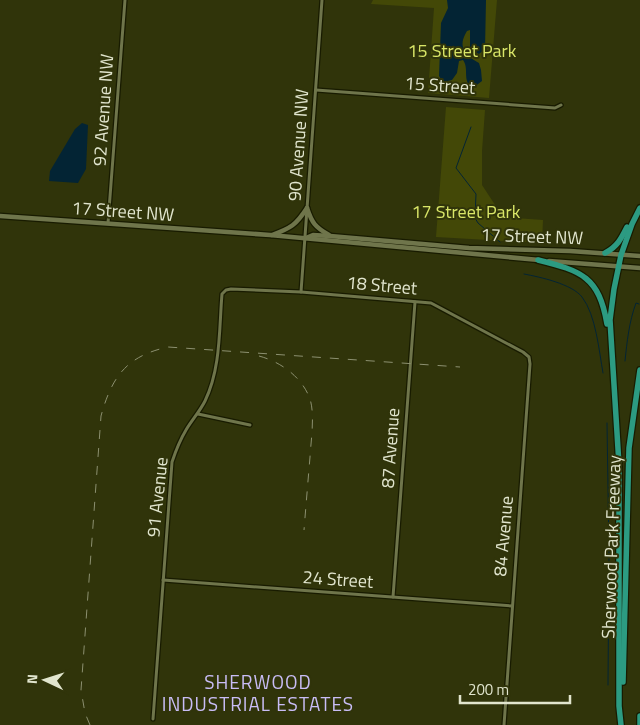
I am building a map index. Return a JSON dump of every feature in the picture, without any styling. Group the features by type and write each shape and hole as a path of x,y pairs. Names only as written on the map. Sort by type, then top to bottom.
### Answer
{"highway":[{"path":"605,253 615,248 619,243 640,207"},
{"path":"622,725 619,706 619,466 610,336 612,300 619,266 628,234 640,207"},
{"path":"538,260 573,270 591,283 600,297 610,336"},
{"name":"Sherwood Park Freeway","path":"622,725 629,448 640,370"},
{"path":"640,716 640,725"}],"main road":[{"path":"270,235 290,228 299,220 307,208"},
{"path":"307,208 311,220 317,228 330,236"},
{"name":"17 Street NW","path":"0,216 270,235 389,248 619,266"},
{"name":"17 Street NW","path":"305,238 313,235 469,248 640,256"},
{"path":"619,266 640,268"}],"street":[{"name":"92 Avenue NW","path":"108,223 124,0"},
{"name":"90 Avenue NW","path":"301,292 322,0"},
{"name":"15 Street","path":"316,90 555,108 561,105"},
{"name":"18 Street","path":"226,290 301,292 431,303 523,352"},
{"name":"91 Avenue","path":"152,719 172,462 179,443 206,400 216,368 222,294 226,290"},
{"name":"87 Avenue","path":"393,597 415,302"},
{"name":"84 Avenue","path":"504,725 530,364 528,357 523,352"},
{"path":"198,414 250,425"},
{"name":"24 Street","path":"163,580 512,606"}],"green space":[{"name":"15 Street Park","path":"373,0 497,0 489,98 428,93 434,8 371,4"},
{"name":"17 Street Park","path":"446,107 485,110 482,185 503,217 543,220 542,243 436,237"}],"water":[{"path":"447,0 486,0 485,49 479,54 470,49 470,30 467,31 463,42 466,54 479,63 481,70 482,81 474,87 468,83 466,66 463,60 459,61 457,73 452,80 443,82 439,76 441,23 448,8"},
{"path":"82,123 88,125 86,169 78,183 49,181 50,171 75,129"}],"waterway":[{"path":"471,127 456,168 476,194 475,218 478,223 500,242"},
{"path":"524,274 547,279 571,288 582,297 594,323 603,373"},
{"path":"625,361 632,317 636,303 639,304"},
{"path":"607,423 609,552 608,685"}],"railway":[{"path":"90,725 85,713 81,690 101,416 110,390 123,370 142,356 168,347 460,367"},
{"path":"259,356 283,366 302,384 310,399 312,428 304,530"}],"district":[{"name":"SHERWOOD INDUSTRIAL ESTATES","path":"258,692"}]}
